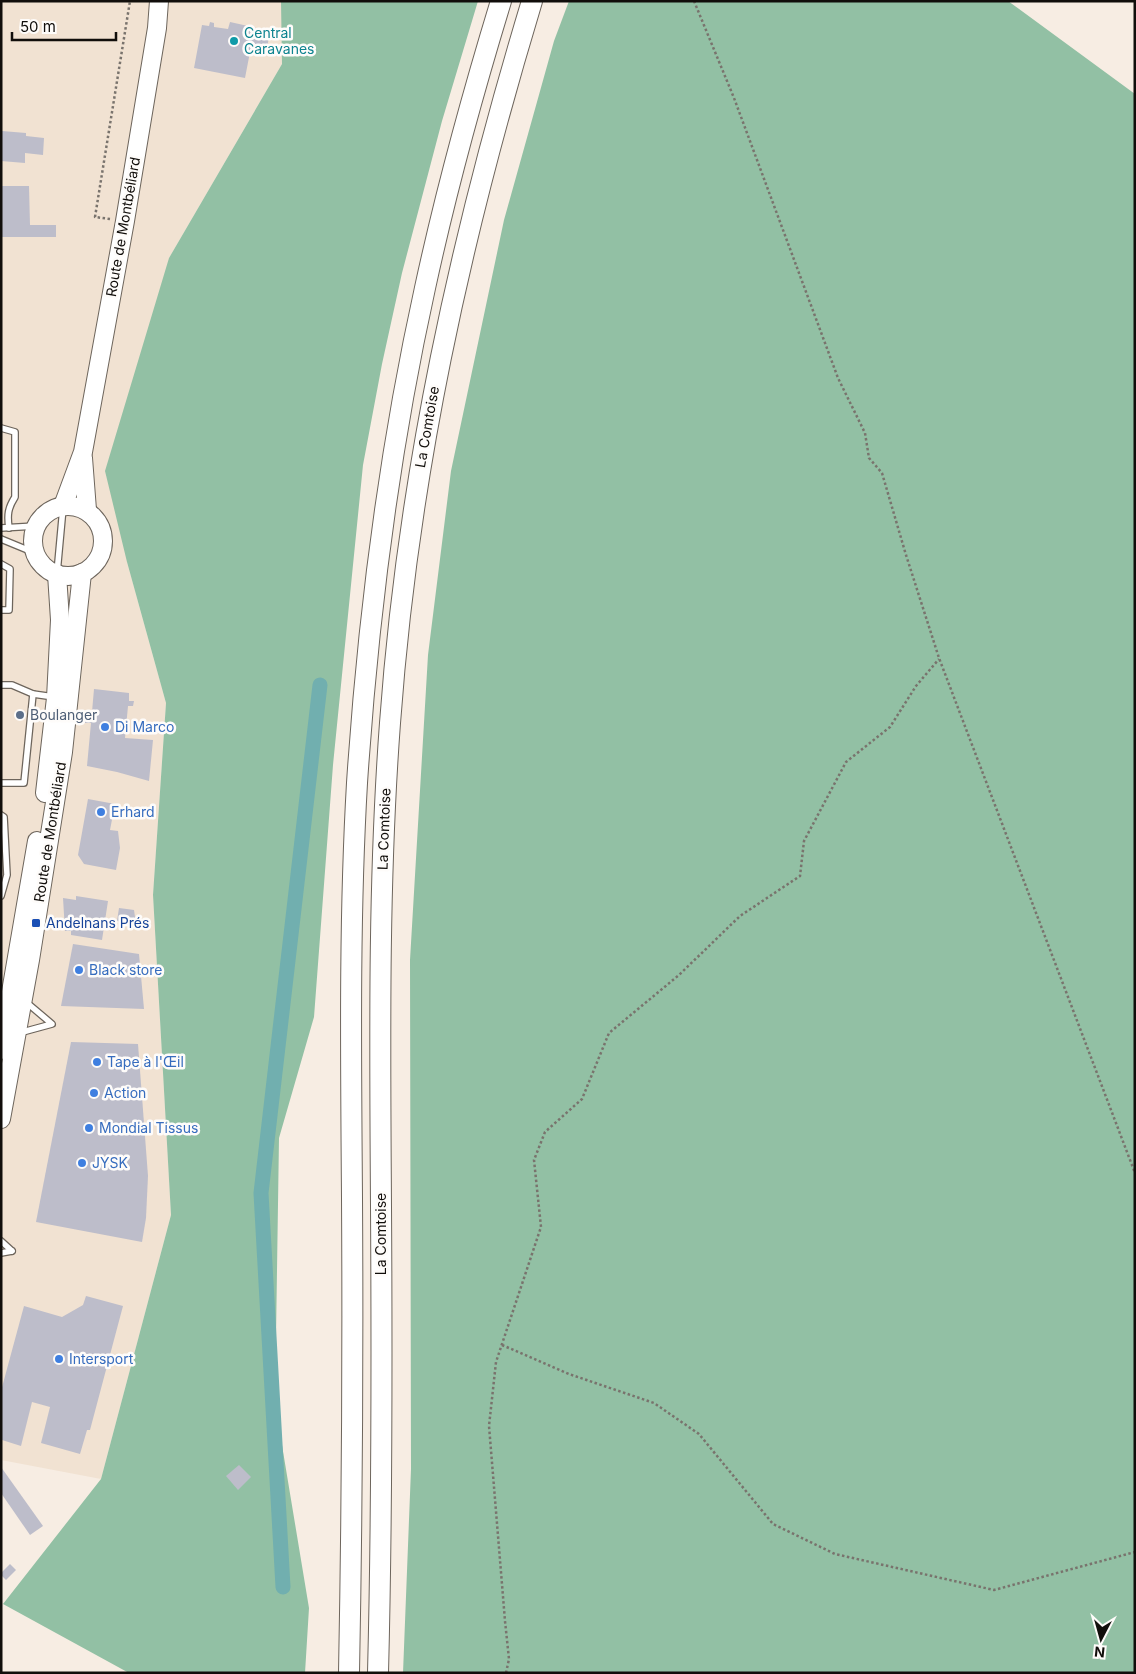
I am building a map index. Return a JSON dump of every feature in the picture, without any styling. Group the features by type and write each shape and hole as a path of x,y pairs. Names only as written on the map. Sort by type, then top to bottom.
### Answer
{"highway":[{"name":"La Comtoise","path":"349,1673 353,1370 352,947 357,786 366,674 382,526 394,446 413,345 456,158 501,1"},
{"name":"La Comtoise","path":"378,1673 382,1451 381,939 384,832 394,678 407,562 422,456 450,310 484,166 532,1"}],"main road":[{"name":"Route de Montbéliard","path":"63,506 83,452 125,221 157,28 159,1"},
{"name":"Route de Montbéliard","path":"83,452 86,510"},
{"path":"63,506 75,506 86,510 101,527 103,543 98,559 91,568 82,573 66,576 57,574 40,562 35,553 33,544 36,526 43,516 52,509 63,506"},
{"name":"Route de Montbéliard","path":"1,1119 23,999 63,752 82,573"},
{"name":"Route de Montbéliard","path":"1,1050 37,846 48,770 56,698 60,620 57,574"}],"lane":[{"path":"1,428 15,432 15,497 7,514 9,528"},
{"path":"57,574 63,506"},
{"path":"1,528 36,526"},
{"path":"1,539 35,553"},
{"path":"1,564 10,569 10,610 1,610"},
{"path":"1,685 12,685 33,694 56,698"},
{"path":"1,783 24,783 33,694"},
{"path":"1,815 4,817 7,875 1,896"},
{"path":"17,1034 52,1024 23,999"},
{"path":"1,1241 12,1250 1,1253"}],"path":[{"path":"125,221 95,217 130,1"},
{"path":"694,1 734,98 838,378 865,433 869,458 882,473 939,658 1135,1173"},
{"path":"506,1673 509,1659 502,1592 490,1426 496,1362 541,1227 534,1160 545,1132 582,1099 609,1033 679,975 740,916 800,876 804,841 846,762 890,727 916,686 939,658"},
{"path":"502,1345 569,1374 654,1403 700,1434 773,1524 835,1554 994,1590 1135,1552"}],"shaded area":[{"path":"1,1 282,2 282,64 169,258 127,562 166,703 153,895 171,1215 101,1479 1,1460"}],"green space":[{"path":"281,1 478,1 442,121 402,273 363,465 333,765 314,1017 279,1138 275,1403 309,1608 305,1673 129,1673 3,1604 101,1479 171,1215 153,895 166,703 127,562 105,471 169,258 282,64"},
{"path":"569,1 1008,1 1135,94 1135,1673 403,1673 411,1469 410,960 428,655 451,471 504,220 554,41"}],"building":[{"name":"Central Caravanes","path":"210,22 214,23 214,27 228,29 230,22 270,31 266,54 250,52 245,78 194,68 202,25 209,26"},
{"path":"2,131 26,133 26,136 44,138 43,155 25,153 25,163 1,161"},
{"path":"1,186 29,186 30,225 56,225 56,237 1,237"},
{"path":"94,689 129,693 129,701 134,701 133,706 128,706 125,738 153,740 149,781 87,766 91,723 85,723 86,712 92,712"},
{"path":"88,799 115,804 110,830 118,831 120,848 116,870 84,864 78,855"},
{"path":"76,896 108,901 102,940 71,935 71,931 65,931 63,898 76,900"},
{"path":"119,908 134,910 136,924 117,921"},
{"path":"73,944 139,954 144,1009 61,1006"},
{"path":"71,1042 138,1044 148,1176 146,1218 142,1242 36,1222"},
{"name":"Intersport","path":"86,1296 123,1306 90,1430 87,1430 80,1454 41,1443 50,1407 32,1402 21,1446 2,1440 1,1391 24,1306 62,1317 83,1305"},
{"path":"239,1465 251,1477 238,1490 226,1476"},
{"path":"1,1467 43,1526 30,1535 1,1493"},
{"path":"10,1564 16,1570 6,1580 1,1573"}],"waterway":[{"path":"283,1587 261,1193 320,685"}],"place":[{"name":"Central Caravanes","path":"234,41"},
{"name":"Boulanger","path":"20,715"},
{"name":"Di Marco","path":"105,727"},
{"name":"Erhard","path":"101,812"},
{"name":"Andelnans Prés","path":"36,923"},
{"name":"Black store","path":"79,970"},
{"name":"Tape à l'Œil","path":"97,1062"},
{"name":"Action","path":"94,1093"},
{"name":"Mondial Tissus","path":"89,1128"},
{"name":"JYSK","path":"82,1163"},
{"name":"Intersport","path":"59,1359"}]}
